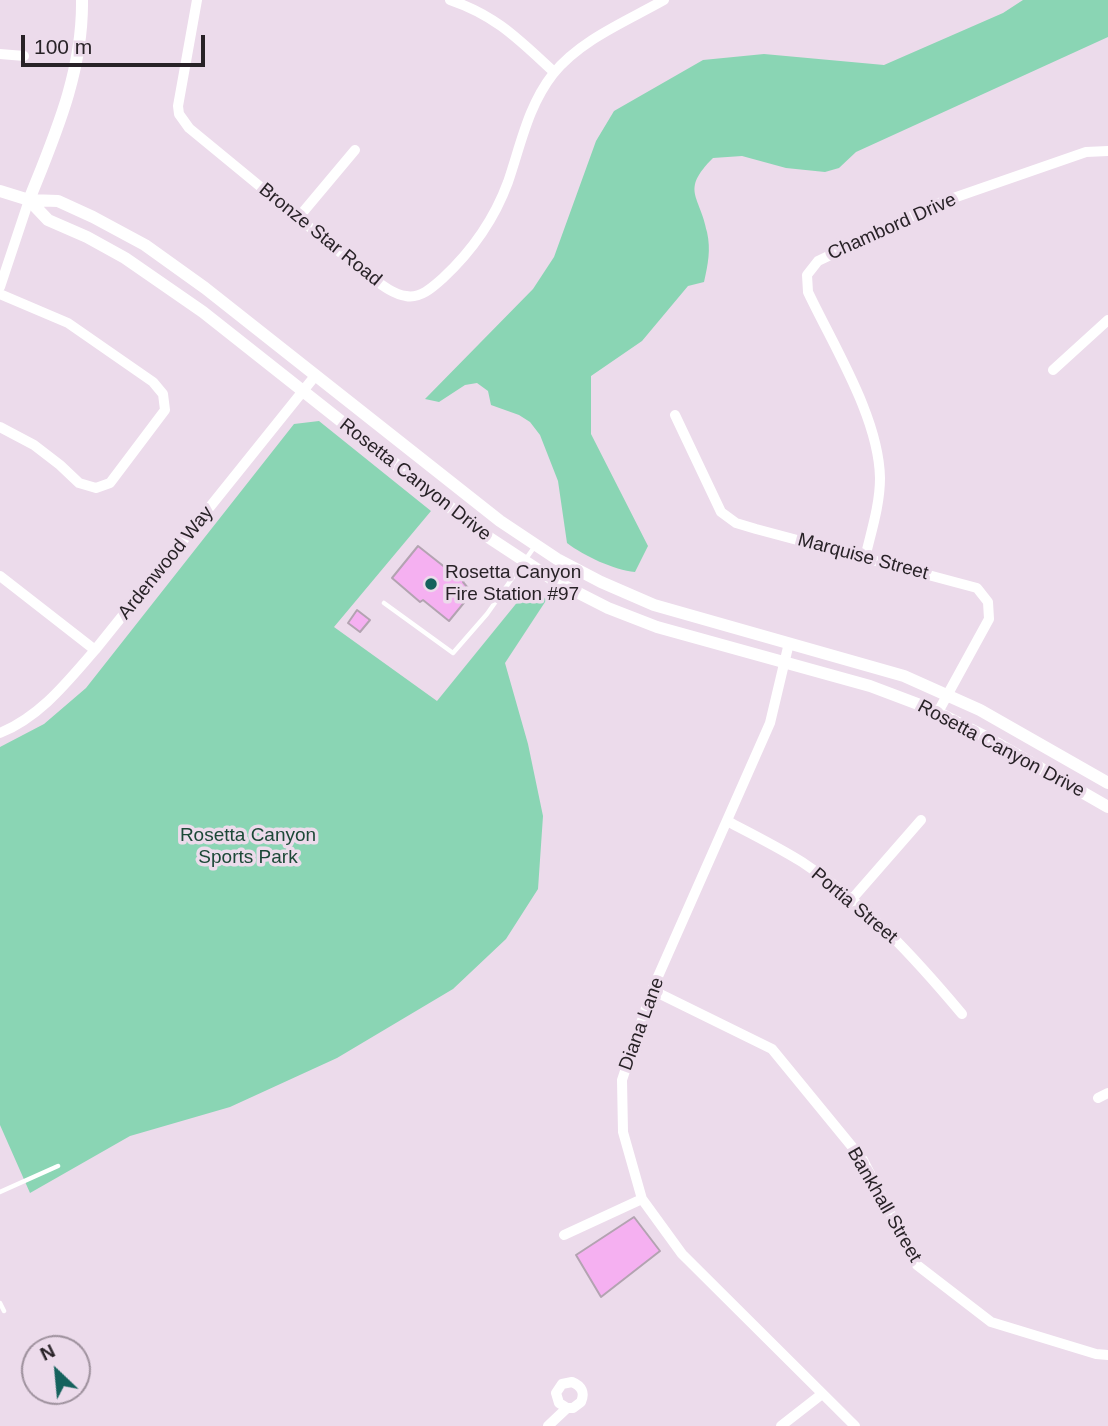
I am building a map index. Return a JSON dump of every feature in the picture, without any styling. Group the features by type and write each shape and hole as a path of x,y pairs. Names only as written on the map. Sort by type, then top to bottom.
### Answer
{"street":[{"path":"0,287 29,200 68,101 78,64 83,25 82,0"},
{"name":"Bronze Star Road","path":"197,0 180,94 179,114 189,128 364,272 388,289 404,296 420,295 455,267 485,230 507,183 531,109 554,72"},
{"path":"450,0 478,11 505,27 554,72 596,39 664,0"},
{"path":"0,54 24,56"},
{"path":"298,218 355,150"},
{"name":"Chambord Drive","path":"865,558 878,499 879,467 874,434 808,292 807,275 818,261 939,203 1086,152 1108,151"},
{"name":"Rosetta Canyon Drive","path":"0,191 29,200 58,201 145,245 205,288 500,521 557,559 654,605 883,669 947,694 1108,783"},
{"name":"Rosetta Canyon Drive","path":"29,200 48,220 87,237 158,279 485,535 524,562 584,596 657,627 870,686 938,712 1108,807"},
{"path":"0,294 68,323 153,382 163,394 165,410 110,483 96,488 79,483 34,446 0,427"},
{"path":"1053,370 1108,320"},
{"name":"Ardenwood Way","path":"0,733 19,725 58,692 95,650 315,376"},
{"name":"Marquise Street","path":"675,415 726,518 756,530 978,588 988,602 989,619 938,712"},
{"path":"0,576 95,650"},
{"name":"Diana Lane","path":"789,643 770,723 652,990 622,1080 623,1132 642,1199 682,1254 855,1426"},
{"path":"852,899 921,820"},
{"name":"Portia Street","path":"727,821 802,862 852,899 885,928 962,1014"},
{"name":"Bankhall Street","path":"652,990 772,1049 863,1160 917,1265 991,1322 1096,1354 1108,1355"},
{"path":"564,1235 642,1199"},
{"path":"781,1426 822,1394"},
{"path":"548,1426 567,1408"}],"lane":[{"path":"384,603 453,653 487,614 536,545"},
{"path":"0,1192 58,1166"},
{"path":"0,1303 4,1311"}],"green space":[{"path":"1023,0 1108,0 1108,37 856,152 839,168 825,172 786,168 742,156 713,158 703,169 697,178 695,194 708,239 704,282 688,286 642,341 591,376 591,434 648,546 635,572 600,562 567,543 558,481 540,435 530,422 491,405 488,391 477,383 465,385 439,402 425,399 533,289 554,257 596,141 614,111 703,60 764,54 884,65 1003,13"},
{"name":"Rosetta Canyon Sports Park","path":"319,421 431,511 334,627 437,701 528,589 547,599 505,663 528,744 543,816 538,889 506,939 453,989 337,1058 230,1107 130,1136 30,1193 0,1125 0,747 44,724 86,688 294,424"}],"building":[{"name":"Rosetta Canyon Fire Station #97","path":"418,546 456,576 458,574 465,579 463,582 472,593 449,621 423,600 420,602 392,578"},
{"path":"357,610 370,620 360,632 348,623"},
{"path":"634,1217 660,1251 601,1297 576,1255"}],"place":[{"name":"Rosetta Canyon Fire Station #97","path":"431,584"}]}
